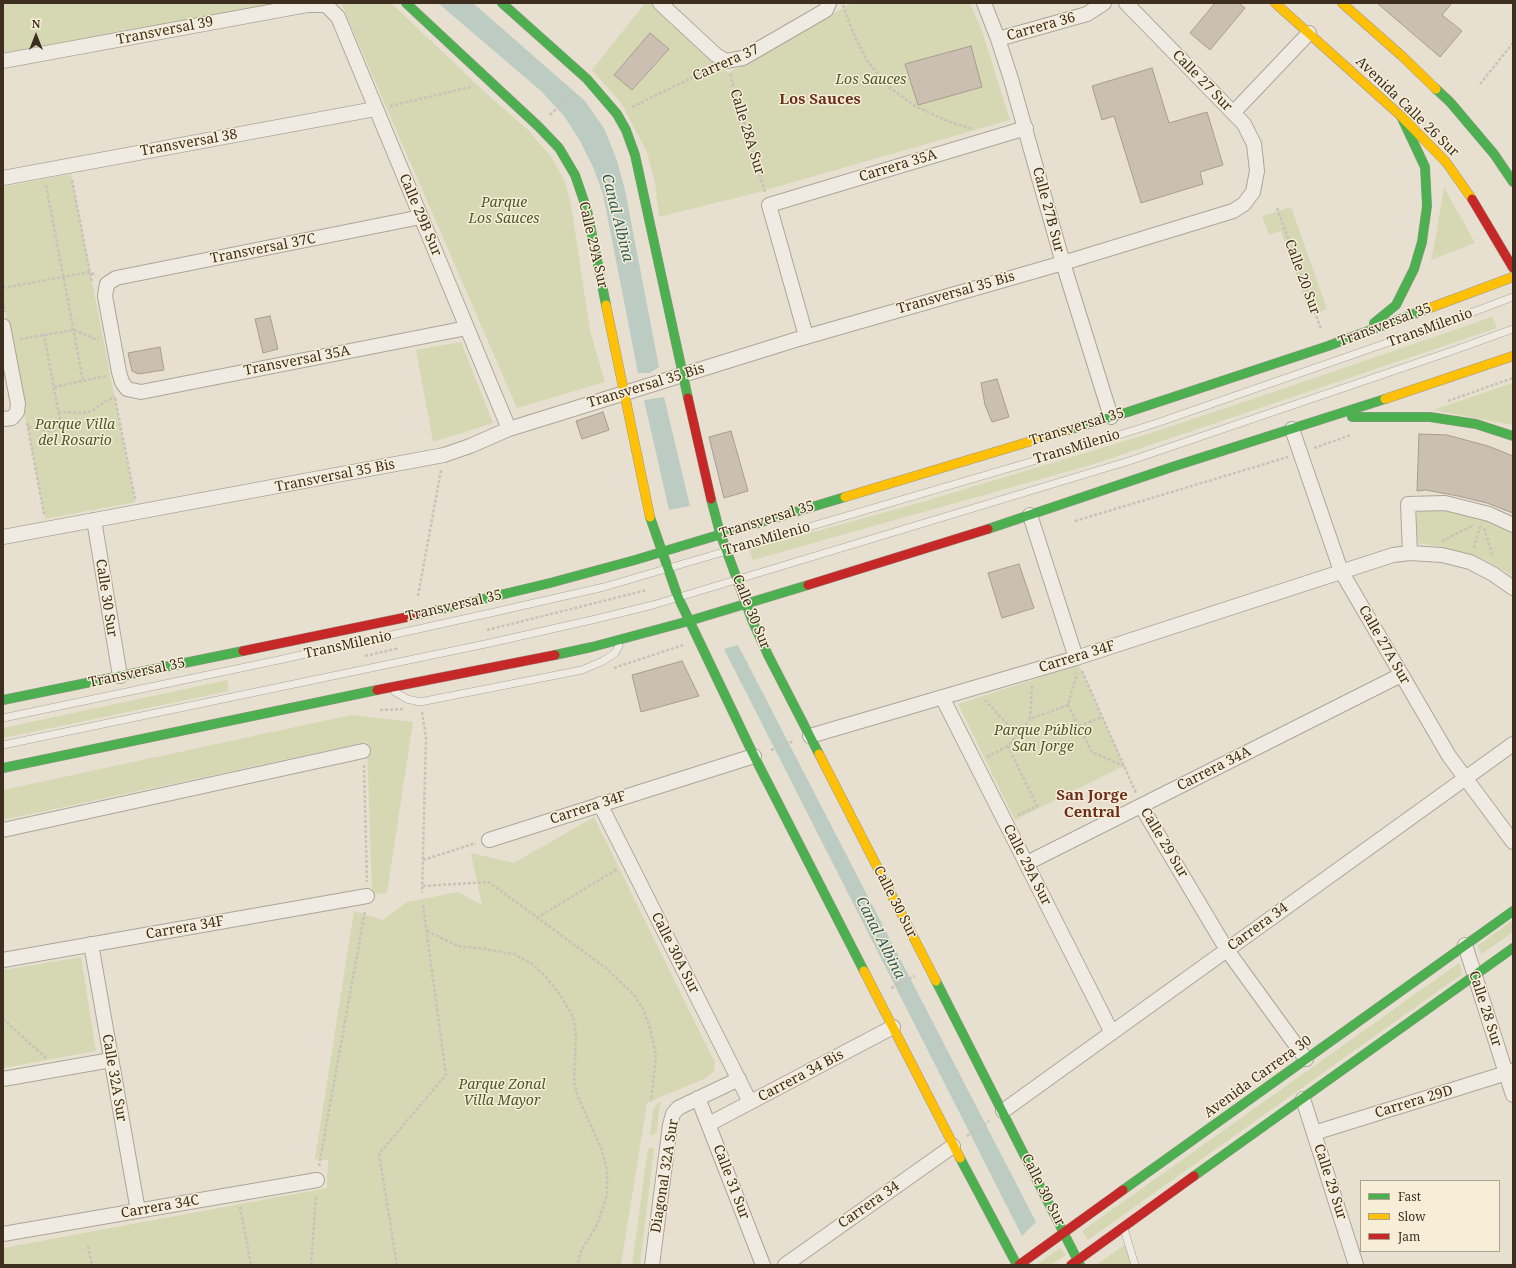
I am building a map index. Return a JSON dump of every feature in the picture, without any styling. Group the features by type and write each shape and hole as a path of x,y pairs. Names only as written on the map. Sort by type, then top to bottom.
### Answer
{"main road":[{"name":"Calle 29A Sur","path":"406,3 539,127 559,148 575,175 587,210 651,523 661,552"},
{"path":"502,3 587,79 617,114 626,130 635,155 682,375 720,533"},
{"name":"Avenida Calle 26 Sur","path":"1275,3 1401,116 1432,147 1456,176 1475,203 1513,268"},
{"path":"1342,3 1403,57 1450,102 1494,154 1513,182"},
{"path":"1354,336 1380,320 1396,305 1414,269 1422,242 1427,206 1425,167 1401,116"},
{"name":"Transversal 35","path":"3,700 413,616 550,583 661,552 720,533 1110,417 1328,346 1513,277"},
{"path":"3,768 388,688 524,662 592,647 689,621 954,540 1172,467 1458,376 1513,356"},
{"path":"1327,418 1386,416 1430,417 1476,424 1513,436"},
{"name":"Calle 30 Sur","path":"720,533 746,604 765,649 1003,1111 1064,1233 1076,1263"},
{"path":"661,552 678,597 754,756 893,1027 959,1142 1018,1265"},
{"name":"Avenida Carrera 30","path":"1018,1265 1513,911"},
{"path":"1076,1263 1513,948"}],"street":[{"path":"660,3 716,55 726,61"},
{"name":"Carrera 37","path":"726,61 743,58 826,10 829,3"},
{"name":"Calle 27B Sur","path":"984,3 998,39 1026,128 1063,263 1110,417"},
{"name":"Carrera 36","path":"998,39 1087,14 1104,3"},
{"name":"Calle 27 Sur","path":"1126,3 1244,124 1254,144 1257,171"},
{"name":"Transversal 39","path":"3,61 307,5 326,5"},
{"name":"Calle 29B Sur","path":"326,5 338,17 509,429"},
{"path":"1233,113 1309,33"},
{"name":"Transversal 38","path":"3,178 375,109"},
{"name":"Carrera 35A","path":"768,200 1026,128"},
{"name":"Transversal 35 Bis","path":"3,537 444,455 470,446 509,429 806,336 1063,263 1233,210 1244,204 1253,192 1257,171"},
{"path":"768,200 806,336"},
{"name":"Transversal 37C","path":"107,284 116,278 421,217"},
{"path":"107,284 105,296 118,372 127,389"},
{"path":"3,326 18,404 10,416"},
{"name":"Transversal 35A","path":"127,389 141,392 467,328"},
{"name":"Calle 27A Sur","path":"1292,429 1341,571 1449,756 1513,842"},
{"path":"1410,552 1408,504 1445,503 1489,514 1513,525"},
{"path":"1030,515 1077,662"},
{"name":"Calle 30 Sur","path":"94,520 120,676"},
{"name":"Carrera 34F","path":"810,736 1033,670 1077,662 1341,571 1393,555 1410,552 1442,555 1470,562 1493,574 1513,588"},
{"name":"Carrera 34A","path":"1026,864 1401,675"},
{"name":"Calle 29A Sur","path":"942,697 1112,1033"},
{"name":"Carrera 34","path":"1003,1111 1513,744"},
{"path":"3,830 363,751"},
{"name":"Carrera 34F","path":"488,840 754,756"},
{"name":"Calle 30A Sur","path":"600,804 750,1102"},
{"name":"Calle 29 Sur","path":"1141,806 1227,950 1306,1059"},
{"name":"Carrera 34F","path":"3,960 368,896"},
{"name":"Calle 32A Sur","path":"91,944 138,1211"},
{"name":"Calle 28 Sur","path":"1465,945 1510,1073 1513,1095"},
{"name":"Carrera 34 Bis","path":"709,1124 893,1027"},
{"path":"3,1079 111,1060"},
{"name":"Carrera 29D","path":"1314,1133 1510,1073"},
{"name":"Diagonal 32A Sur","path":"652,1265 670,1125 673,1114 678,1108 739,1079"},
{"name":"Calle 31 Sur","path":"698,1098 763,1265"},
{"name":"Calle 29 Sur","path":"1302,1099 1356,1265"},
{"name":"Carrera 34","path":"785,1265 959,1142"},
{"name":"Carrera 34C","path":"3,1234 317,1180"}],"lane":[{"name":"TransMilenio","path":"3,718 274,661 604,587 1071,450 1154,424 1444,323 1513,297"},
{"name":"TransMilenio","path":"3,745 490,643 596,619 678,597 1129,461 1452,352 1513,329"},
{"path":"388,688 407,699 420,702 582,670 603,661 615,652 624,638"},
{"path":"1124,1227 1135,1265"}],"path":[{"path":"842,3 853,33 868,62 889,87 915,106 950,122 975,130"},
{"path":"1480,84 1513,43"},
{"name":"Carrera 37","path":"617,114 726,61"},
{"name":"Calle 28A Sur","path":"726,61 768,200"},
{"path":"375,109 492,82"},
{"path":"551,115 577,89"},
{"path":"44,170 83,381"},
{"name":"Calle 20 Sur","path":"1278,208 1328,346"},
{"path":"3,288 90,272 107,284"},
{"path":"6,343 44,334 74,330 104,342 113,342"},
{"path":"10,416 27,427 50,431 58,429 60,421 44,334"},
{"path":"54,387 118,372"},
{"path":"58,412 84,413 92,411 104,402 127,389"},
{"path":"413,616 421,584 444,455"},
{"path":"1440,542 1482,520"},
{"path":"1470,562 1482,520"},
{"path":"1482,520 1494,562"},
{"path":"645,585 649,596"},
{"path":"487,630 647,590"},
{"path":"363,657 399,648"},
{"path":"1077,662 1068,705 1092,752 1124,766"},
{"name":"Calle 29 Sur","path":"1077,662 1141,806"},
{"path":"1030,719 1033,670"},
{"path":"982,696 1004,721 1020,732"},
{"path":"975,763 1008,746 1030,719 1068,705"},
{"path":"421,709 426,737 422,894"},
{"path":"1079,726 1102,717"},
{"path":"771,750 790,743"},
{"path":"1008,746 1038,806 1015,817"},
{"path":"311,1265 317,1180 368,896 363,751"},
{"path":"423,860 488,840"},
{"path":"537,918 620,866"},
{"path":"423,886 488,882 607,969 634,995 643,1009 654,1040 656,1054 651,1101"},
{"path":"397,1265 379,1154 446,1075 423,905"},
{"path":"427,931 458,946 514,954 532,964 546,977 573,1017 576,1036 574,1082 578,1097 602,1150 607,1171 607,1195 596,1224 581,1251 578,1263 580,1265"},
{"path":"892,987 914,977"},
{"path":"3,1019 59,1069"},
{"path":"959,1142 991,1120"},
{"path":"240,1206 251,1265"},
{"path":"88,1246 92,1265"}],"green space":[{"path":"3,3 282,3 3,53"},
{"name":"Parque Los Sauces","path":"341,3 391,3 488,95 527,129 552,158 565,182 571,204 590,331 605,382 517,408"},
{"name":"Los Sauces","path":"645,3 653,3 685,31 728,73 852,3 970,3 982,31 1010,120 752,194 659,217 655,183 647,152 621,103 592,70","holes":["650,34 669,49 633,90 614,74"]},
{"name":"Parque Villa del Rosario","path":"71,174 135,502 45,519 3,301 3,187"},
{"path":"1444,187 1475,243 1431,260 1436,235"},
{"path":"1291,207 1327,309 1310,316 1281,231 1269,235 1262,216"},
{"path":"1492,317 1497,328 1094,464 753,560 749,550 922,502 1148,434"},
{"path":"461,342 493,423 433,442 416,350"},
{"path":"1513,383 1513,425 1433,410"},
{"path":"1430,510 1450,511 1469,515 1488,521 1513,534 1513,577 1507,572 1480,558 1439,546 1416,543 1417,512"},
{"name":"Parque Público San Jorge","path":"1079,665 1124,766 1015,820 958,704"},
{"path":"227,680 229,691 3,738 3,728"},
{"path":"351,715 413,722 387,893 372,894 367,742 3,820 3,790"},
{"name":"Parque Zonal Villa Mayor","path":"594,817 715,1063 714,1071 708,1077 647,1103 621,1265 3,1265 3,1248 327,1188 328,1160 315,1159 354,911 383,920 407,902 458,892 482,905 471,853 514,863"},
{"path":"1513,920 1513,932 1482,954 1477,946"},
{"path":"81,957 96,1051 3,1068 3,970"},
{"path":"1459,963 1462,974 1088,1240 1082,1231"},
{"path":"661,1100 657,1131 654,1135 650,1135 653,1110"},
{"path":"648,1148 654,1148 640,1265 632,1265"},
{"path":"1126,1244 1132,1265 1096,1265"},
{"path":"1060,1248 1066,1255 1051,1265 1036,1265"}],"water":[{"name":"Canal Albina","path":"438,3 473,3 585,101 605,130 617,161 625,190 659,367 650,373 638,373 603,194 593,167 580,141 564,116 541,91"},
{"path":"664,397 690,506 669,510 644,400"},
{"name":"Canal Albina","path":"738,645 1036,1222 1022,1236 724,649"}],"building":[{"path":"1215,3 1239,3 1245,8 1210,50 1190,33"},
{"path":"1377,3 1452,3 1442,15 1462,31 1440,57"},
{"path":"650,33 669,49 632,90 614,75"},
{"path":"971,46 982,87 918,105 905,64"},
{"path":"1152,68 1169,123 1207,112 1223,165 1200,172 1203,184 1141,203 1114,116 1102,120 1092,86"},
{"path":"270,316 278,349 263,353 255,319"},
{"path":"160,347 164,370 138,374 132,371 128,353"},
{"path":"997,379 1009,417 992,422 985,405 981,383"},
{"path":"603,412 609,430 582,439 576,421"},
{"path":"731,431 748,491 724,498 709,437"},
{"path":"1419,434 1447,435 1488,446 1513,456 1513,513 1487,503 1458,496 1426,490 1417,491"},
{"path":"1019,564 1034,608 1002,618 988,573"},
{"path":"682,661 699,696 641,712 632,675"}],"traffic: fast":[{"path":"406,3 539,127 559,148 575,175 587,210 606,305"},
{"path":"502,3 587,79 617,114 626,130 635,155 688,398"},
{"path":"1436,89 1450,102 1494,154 1513,182"},
{"path":"1374,323 1396,305 1414,269 1422,242 1427,206 1425,167 1401,116"},
{"path":"1068,430 1128,412 1328,346 1427,309"},
{"path":"988,529 1172,467 1385,399"},
{"path":"1352,417 1430,417 1476,424 1513,436"},
{"path":"417,615 550,583 635,560 845,497"},
{"path":"711,499 720,533 752,620 768,655 819,754"},
{"path":"650,517 678,597 754,756 864,971"},
{"path":"555,655 592,647 689,621 808,585"},
{"path":"3,700 243,651"},
{"path":"3,768 377,690"},
{"path":"1123,1190 1513,911"},
{"path":"1194,1176 1513,948"},
{"path":"936,981 1080,1265"},
{"path":"960,1158 1017,1265"}],"traffic: slow":[{"path":"1275,3 1401,116 1446,162 1472,199"},
{"path":"1342,3 1403,57 1436,89"},
{"path":"1427,309 1513,277"},
{"path":"606,305 650,517"},
{"path":"1385,399 1513,356"},
{"path":"845,497 1068,430"},
{"path":"819,754 936,981"},
{"path":"864,971 960,1158"}],"traffic: jam":[{"path":"1472,199 1513,268"},
{"path":"688,398 711,499"},
{"path":"808,585 988,529"},
{"path":"243,651 417,615"},
{"path":"377,690 555,655"},
{"path":"1071,1265 1194,1176"},
{"path":"1019,1265 1123,1190"}],"district":[{"name":"Los Sauces","path":"820,100"},
{"name":"San Jorge Central","path":"1092,804"}]}
